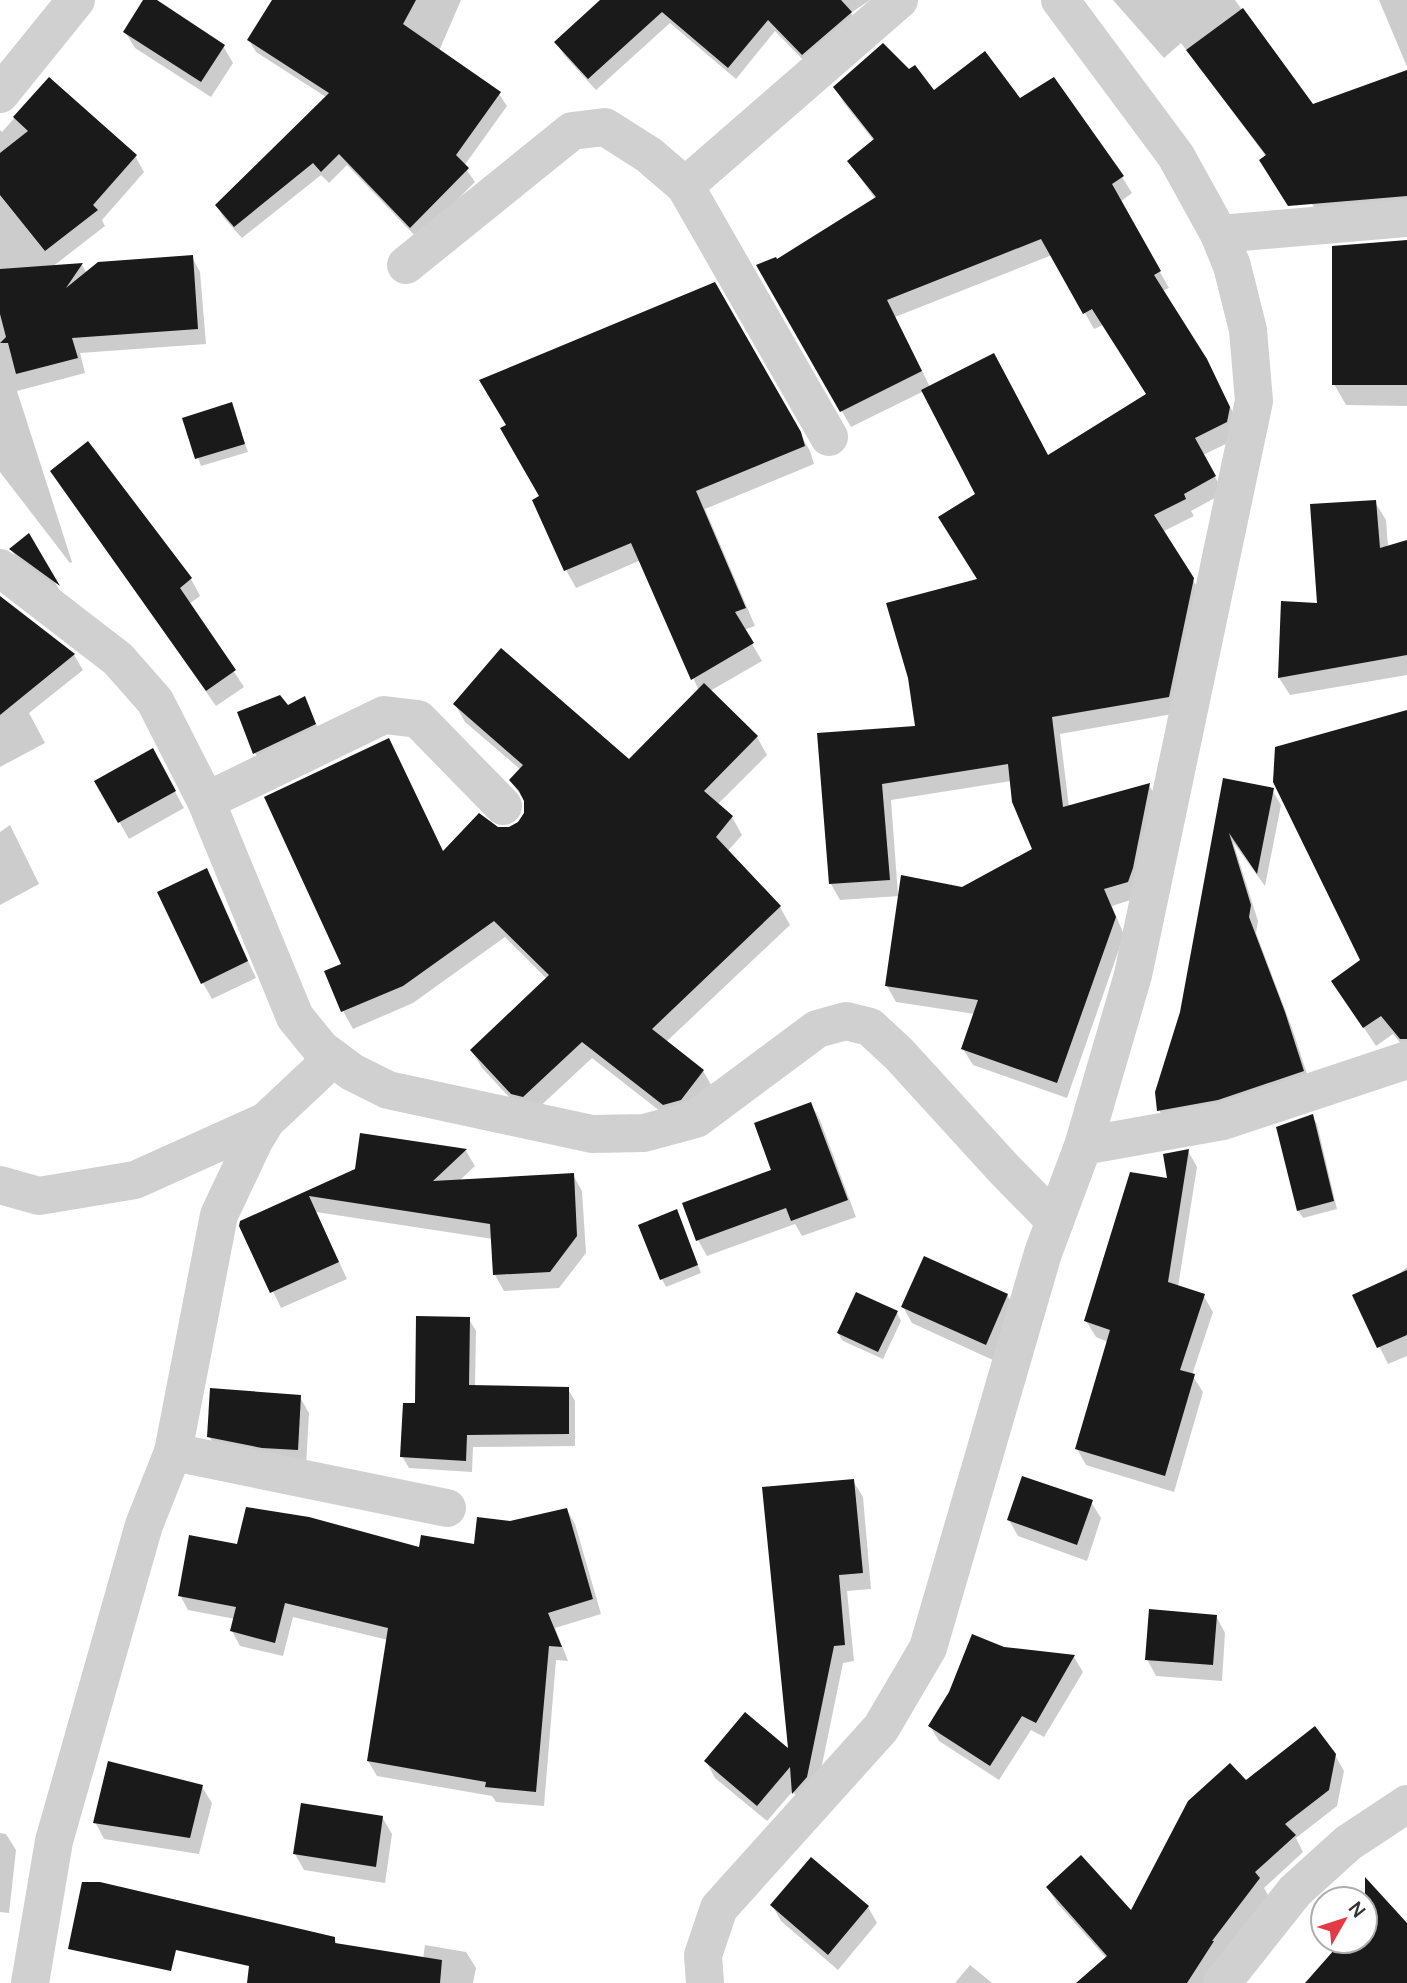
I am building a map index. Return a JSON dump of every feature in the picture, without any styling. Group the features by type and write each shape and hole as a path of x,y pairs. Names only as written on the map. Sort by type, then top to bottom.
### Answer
{"street":[{"path":"0,94 76,0"},
{"path":"685,186 900,0"},
{"path":"705,1983 704,1955 719,1908 881,1728 928,1648 1043,1252 1083,1146 1133,975 1254,401 1248,330 1232,266 1219,234 1176,156 1061,1"},
{"path":"406,265 572,131 605,127 649,155 685,186 829,437"},
{"path":"1219,234 1407,218"},
{"path":"0,568 118,659 155,701 206,802 295,1017 321,1049 352,1072 388,1090 592,1134 644,1133 696,1119 817,1029 846,1021 870,1027 899,1054 1055,1221"},
{"path":"206,802 384,715 418,719 503,806"},
{"path":"30,1983 54,1841 144,1525 173,1452 219,1215 266,1121 333,1058"},
{"path":"1083,1146 1223,1121 1407,1060"},
{"path":"0,1185 39,1196 135,1181 266,1121"},
{"path":"173,1452 447,1508"},
{"path":"1222,1983 1295,1891 1348,1843 1407,1804"}],"building":[{"path":"143,0 157,0 225,45 201,82 123,32"},
{"path":"272,0 416,0 403,24 501,92 456,155 469,168 410,228 339,154 321,172 313,163 234,227 215,205 329,93 247,40"},
{"path":"600,0 841,0 852,12 802,55 768,20 728,68 662,12 588,79 554,42"},
{"path":"1243,8 1313,104 1407,70 1407,196 1288,206 1259,160 1266,155 1186,50"},
{"path":"883,43 909,69 915,65 934,90 985,51 1020,98 1054,77 1124,176 1112,184 1161,271 1154,275 1207,359 1230,407 1227,422 1195,438 1216,476 1184,494 1186,499 1154,515 1194,578 1169,697 1052,717 1063,807 1150,783 1128,882 1104,889 1116,917 1057,1083 961,1049 978,1000 885,986 901,875 962,887 1032,849 1012,802 1008,764 882,784 890,880 829,884 817,733 915,726 908,678 886,603 977,579 938,517 975,494 921,390 994,353 1048,455 1146,394 1092,309 1083,314 1041,239 887,300 922,371 840,412 756,265 776,257 777,259 876,197 847,161 874,139 833,87"},
{"path":"49,77 137,155 93,205 98,210 45,251 0,195 0,153 28,131 13,117"},
{"path":"1407,240 1407,385 1332,385 1332,246"},
{"path":"193,255 198,329 72,338 78,358 16,374 8,343 0,343 6,337 0,314 0,269 83,263 66,288 98,262"},
{"path":"715,282 801,432 805,446 696,491 746,608 735,612 754,643 691,680 631,543 564,571 532,500 539,496 500,428 506,425 479,380"},
{"path":"232,402 245,444 195,459 182,418"},
{"path":"88,441 192,578 180,588 236,670 206,691 50,471"},
{"path":"1376,500 1380,548 1407,540 1407,655 1278,678 1281,601 1317,603 1310,504"},
{"path":"29,533 60,586 9,549"},
{"path":"0,596 75,654 0,715"},
{"path":"501,648 629,759 704,683 758,736 704,791 733,816 716,837 781,906 652,1029 704,1070 681,1100 663,1105 582,1042 523,1097 511,1094 470,1050 549,975 494,921 403,986 341,1012 324,971 341,964 264,797 389,738 443,851 479,813 498,827 509,827 518,822 524,813 524,801 509,780 523,765 453,704"},
{"path":"280,695 288,705 305,696 316,724 253,754 237,712"},
{"path":"1407,710 1407,1039 1400,1039 1381,1016 1363,1028 1331,981 1360,960 1273,782 1275,747"},
{"path":"153,748 176,791 118,823 94,781"},
{"path":"1223,778 1274,788 1257,874 1229,833 1251,905 1249,917 1304,1071 1218,1100 1157,1111 1155,1092 1180,1012"},
{"path":"207,868 248,961 201,984 157,892"},
{"path":"811,1102 848,1200 791,1221 786,1208 696,1241 682,1203 771,1170 754,1123"},
{"path":"1313,1114 1334,1201 1297,1211 1276,1127"},
{"path":"360,1133 467,1149 433,1181 574,1173 577,1236 550,1272 493,1275 490,1224 309,1196 339,1262 270,1293 239,1226 240,1221 355,1169"},
{"path":"1189,1149 1168,1282 1205,1294 1180,1370 1195,1374 1165,1476 1075,1449 1110,1330 1084,1321 1130,1172 1167,1178 1163,1154"},
{"path":"677,1209 698,1265 660,1280 638,1225"},
{"path":"924,1256 1008,1294 986,1345 901,1307"},
{"path":"1407,1270 1407,1335 1377,1348 1352,1295"},
{"path":"856,1292 898,1311 878,1352 837,1333"},
{"path":"416,1316 470,1317 469,1385 569,1387 569,1434 467,1435 466,1461 400,1457 403,1403 415,1403"},
{"path":"210,1388 301,1395 298,1450 262,1448 207,1437"},
{"path":"1022,1476 1093,1500 1077,1545 1007,1520"},
{"path":"854,1479 863,1573 839,1575 845,1645 834,1646 807,1777 792,1794 790,1767 757,1806 704,1761 745,1712 788,1748 762,1487"},
{"path":"246,1507 309,1517 419,1547 421,1535 474,1544 477,1517 510,1521 567,1508 593,1599 548,1613 562,1647 549,1646 536,1792 485,1787 486,1782 367,1761 388,1628 285,1603 275,1643 230,1631 236,1607 178,1596 189,1535 237,1544"},
{"path":"1149,1609 1217,1615 1213,1665 1145,1660"},
{"path":"972,1634 1004,1647 1075,1655 1036,1723 1022,1716 990,1766 928,1726 949,1692"},
{"path":"1315,1726 1336,1754 1329,1790 1285,1824 1296,1835 1255,1872 1260,1878 1212,1941 1187,1983 1076,1983 1107,1956 1046,1887 1081,1855 1131,1910 1188,1801 1230,1763 1246,1780"},
{"path":"108,1761 203,1785 190,1838 93,1823"},
{"path":"301,1803 383,1816 376,1867 293,1854"},
{"path":"811,1857 869,1906 828,1955 770,1905"},
{"path":"82,1882 100,1882 335,1937 335,1943 442,1960 440,1983 247,1983 249,1966 176,1950 171,1971 68,1949"},
{"path":"1379,1892 1407,1923 1407,1983 1305,1983 1330,1955 1379,1955"}]}
